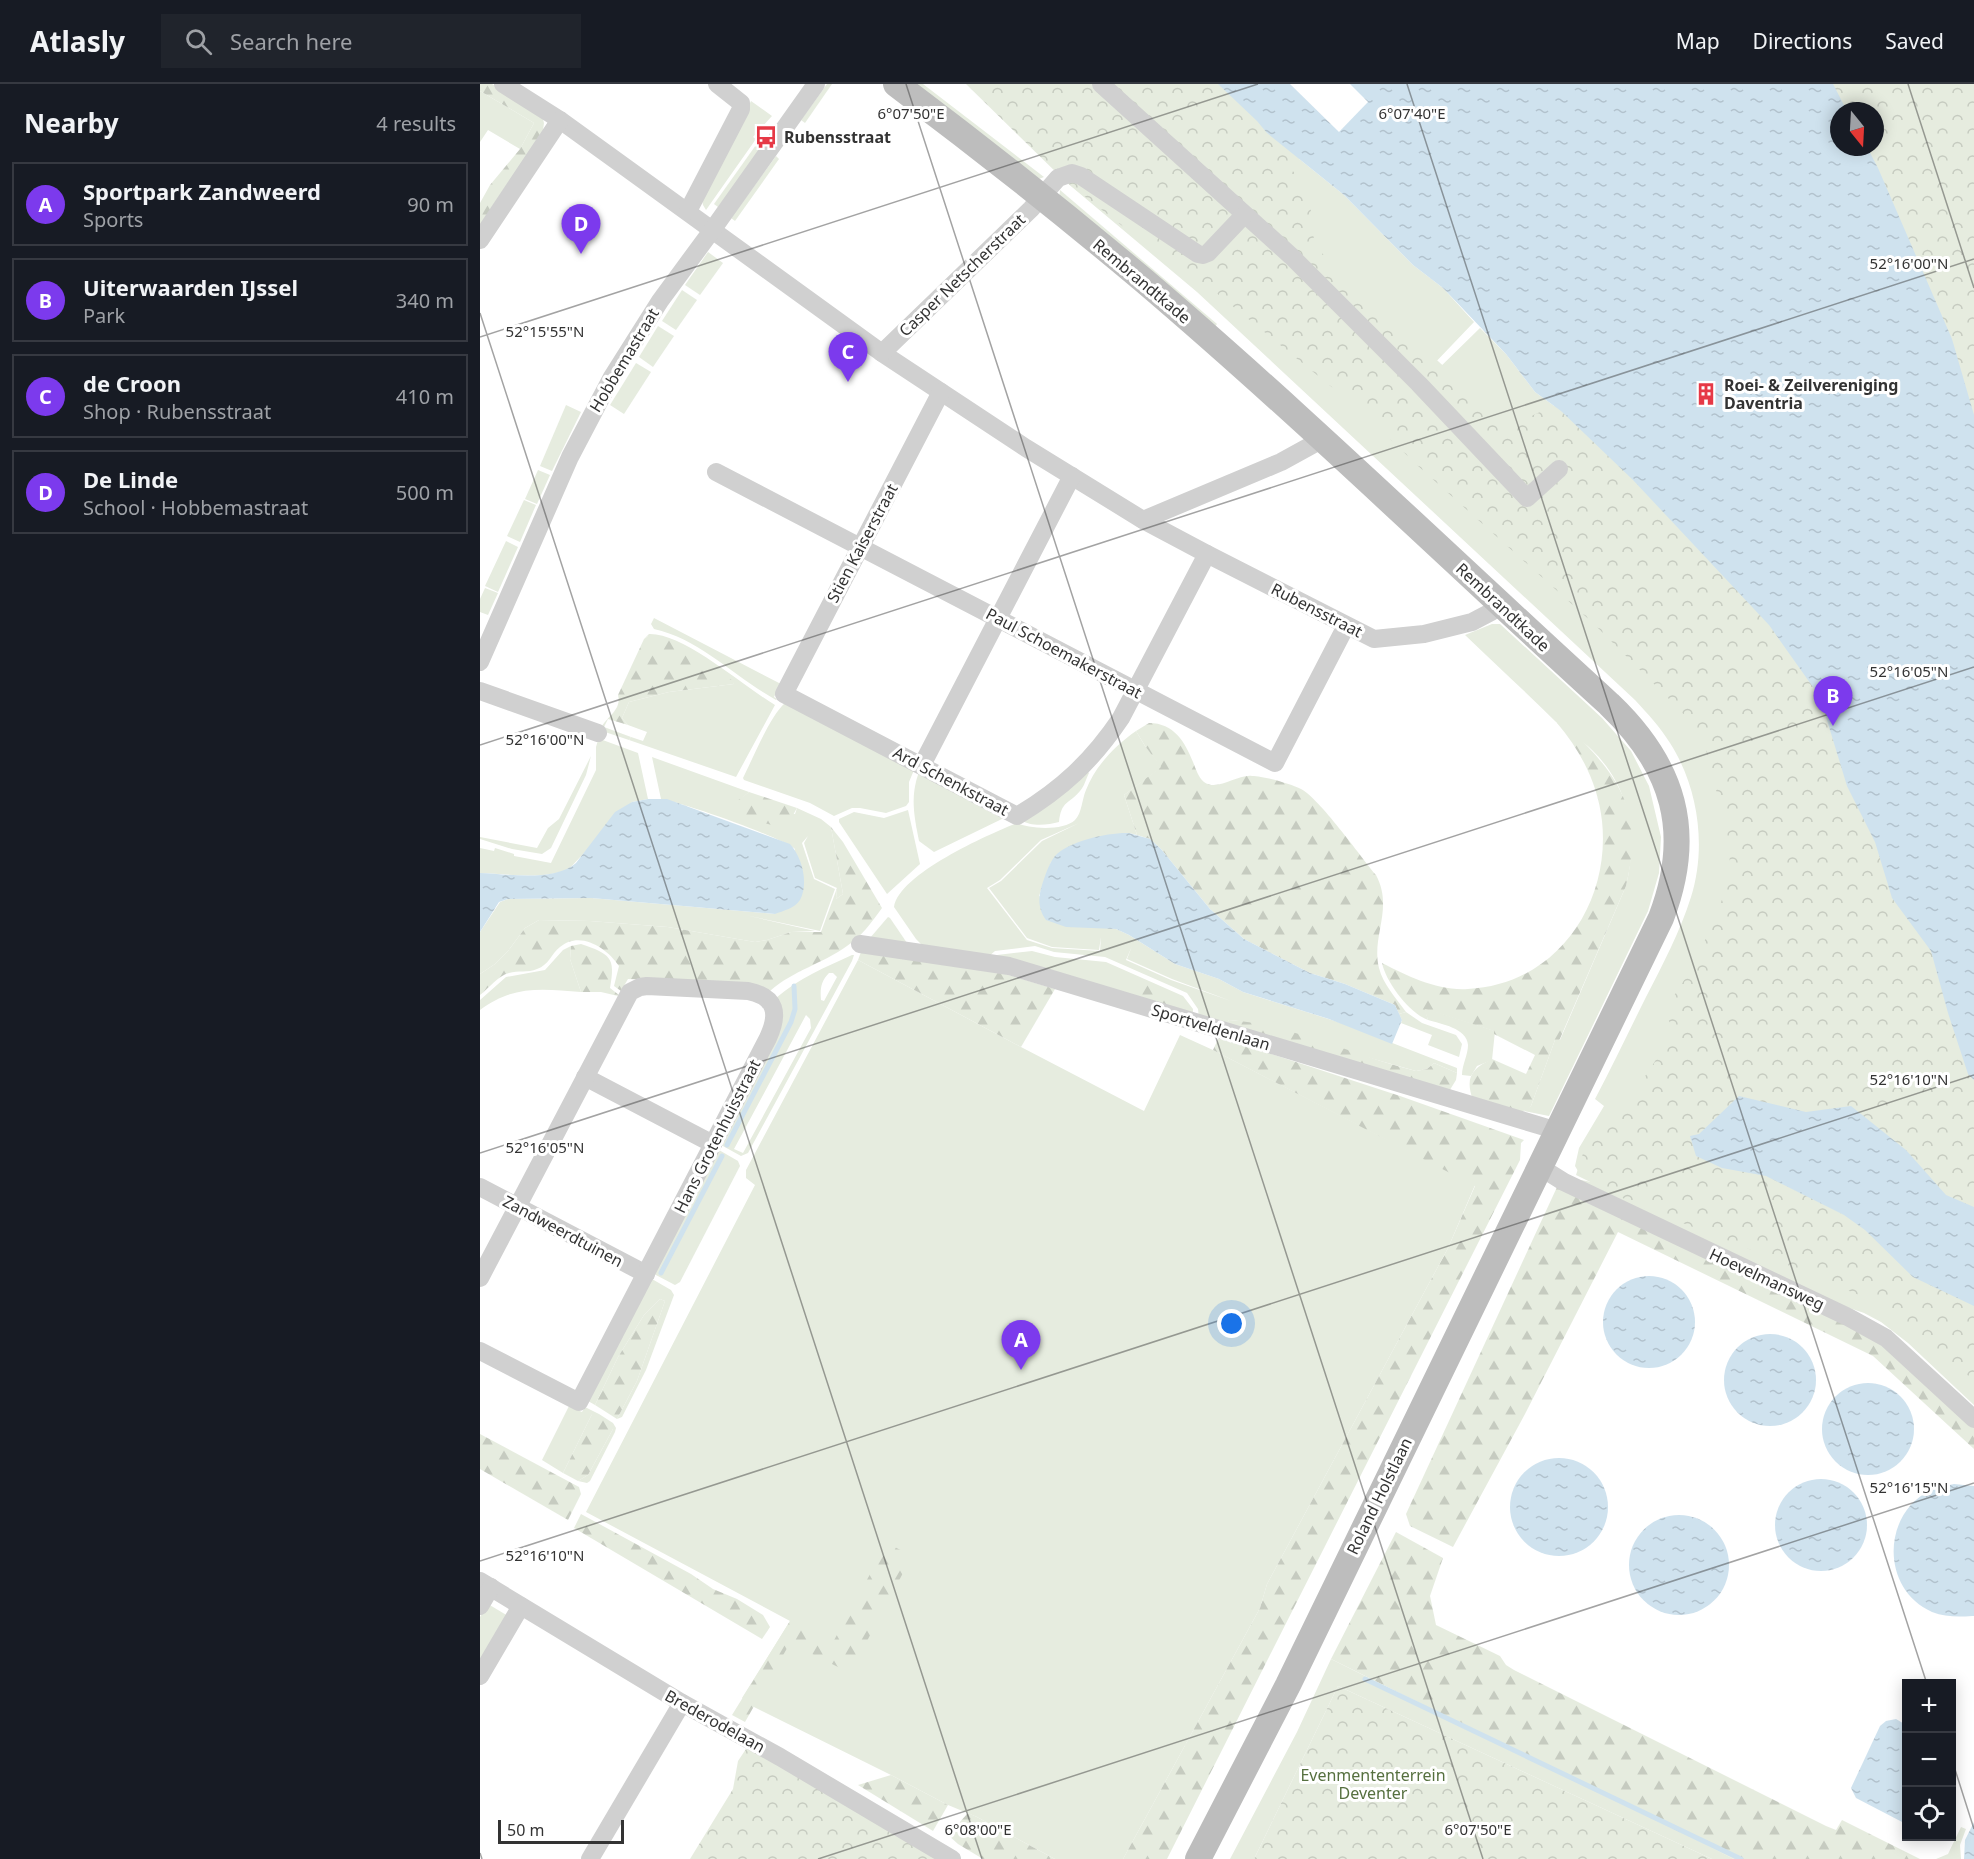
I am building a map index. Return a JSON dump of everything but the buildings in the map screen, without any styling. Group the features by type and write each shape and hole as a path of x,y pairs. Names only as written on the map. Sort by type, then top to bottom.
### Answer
{"street":[{"name":"Rubensstraat","path":"503,84 560,120 882,353 1143,520 1207,554 1374,639 1424,634 1472,622 1491,612 1500,604"},
{"path":"688,211 741,109 741,103 717,84"},
{"name":"Hobbemastraat","path":"480,662 592,412 660,301 816,84"},
{"name":"Rembrandtkade","path":"896,84 1042,197 1142,280 1321,440 1609,704 1637,733 1662,772 1671,798 1676,828 1676,870 1661,918 1558,1131"},
{"path":"1101,84 1291,256 1419,384 1527,498 1559,469"},
{"path":"480,240 560,120"},
{"path":"1042,197 1062,175 1077,174 1198,254 1203,255 1208,253 1244,215"},
{"name":"Casper Netscherstraat","path":"882,353 1042,197"},
{"name":"Stien Kaiserstraat","path":"784,694 941,392"},
{"path":"1143,520 1281,462 1321,440"},
{"name":"Paul Schoemakerstraat","path":"716,472 1275,763 1346,626"},
{"path":"922,765 1072,476"},
{"name":"Ard Schenkstraat","path":"784,694 1017,816 1060,787 1085,765 1105,742 1121,718 1207,554"},
{"path":"480,691 598,733"},
{"name":"Sportveldenlaan","path":"860,944 1009,966 1558,1131"},
{"name":"Hans Grotenhuisstraat","path":"480,1351 579,1402 768,1038 774,1024 773,1007 768,999 759,993 748,991 647,986 634,989 626,996 585,1077"},
{"path":"480,1278 585,1077 713,1144"},
{"name":"Roland Holstlaan","path":"1198,1859 1288,1685 1558,1131"},
{"name":"Hoevelmansweg","path":"1540,1167 1594,1196 1838,1312 1886,1338 1974,1419"},
{"name":"Zandweerdtuinen","path":"480,1187 646,1274"},
{"path":"480,1606 485,1584"},
{"name":"Brederodelaan","path":"485,1584 682,1703 780,1757 952,1859"},
{"path":"480,1676 521,1606"},
{"path":"590,1859 682,1703"}],"green space":[{"path":"480,84 492,84 542,116 544,123 543,130 480,227 480,203 490,185 520,149 534,123 480,91"},
{"path":"827,84 832,84 805,123 801,120"},
{"path":"910,84 923,84 1044,177 1039,179"},
{"path":"966,84 1375,84 1290,168 1306,189 1314,240 1326,259 1450,372 1499,423 1529,417 1560,403 1814,84 1974,84 1974,1381 1895,1312 1880,1304 1757,1252 1639,1206 1576,1175 1587,1141 1597,1134 1629,1097 1666,1042 1672,1027 1664,1011 1692,968 1717,914 1727,885 1730,855 1727,833 1704,742 1681,711 1594,624 1417,465 1360,410 1209,287 1139,239 1065,181"},
{"path":"480,91 534,123 520,149 488,130 480,142"},
{"path":"751,101 772,116 753,137 756,139 706,210 702,200"},
{"path":"1267,133 1344,195 1413,265 1443,288 1474,322 1430,368 1214,158"},
{"path":"756,145 762,149 718,207 714,204"},
{"path":"776,156 779,159 735,221 731,218"},
{"path":"1069,181 1500,439 1434,373 1480,328 1506,354 1535,392 1561,411 1633,480 1948,1329 1578,1171 1575,1166 1579,1148 1604,1106 1595,1099 1665,960 1687,910 1696,878 1699,837 1697,817 1680,760 1662,732 1635,700 1197,292 1066,182"},
{"path":"1060,190 1217,324 1213,329 1059,198"},
{"path":"708,252 723,263 700,295 685,285"},
{"path":"682,290 697,300 676,330 662,321"},
{"path":"658,326 674,336 653,367 639,357"},
{"path":"636,363 651,372 624,414 610,405"},
{"path":"566,405 581,412 552,471 540,466"},
{"path":"538,470 550,475 537,504 525,499"},
{"path":"524,500 536,505 520,542 507,536"},
{"path":"506,541 518,547 498,592 485,586"},
{"path":"485,588 498,593 488,615 480,612 480,599"},
{"path":"654,618 781,684 774,697 777,699 761,691 687,641 654,629 651,624"},
{"path":"1492,624 1500,624 1602,718 1631,751 1649,786 1661,837 1659,873 1648,911 1549,1116 1524,1111 1531,1106 1555,1040 1560,1040 1626,886 1630,867 1631,831 1623,796 1605,764 1588,746 1555,721 1465,635"},
{"path":"649,634 663,636 696,651 775,705 736,777 629,740 631,737 643,741 647,732 628,725 622,718 629,702 669,692 734,684 684,647 648,636 644,639"},
{"path":"648,636 670,640 681,645 714,667 734,684 669,692 629,702 622,718 628,725 608,719 618,705 618,695 644,639"},
{"path":"785,703 914,770 909,782 909,802 906,806 886,813 852,808 834,816 810,803 744,780 768,727"},
{"path":"608,719 604,727 631,737 629,740 602,731 601,728"},
{"path":"1563,722 1598,758 1622,794 1629,813 1632,835 1631,859 1626,886 1559,1041 1555,1040 1531,1106 1519,1112 1473,1100 1470,1080 1479,1067 1492,1059 1526,1074 1535,1055 1494,1034 1494,1031 1425,1009 1428,1020 1421,1016 1399,996 1388,979 1382,963 1434,985 1468,989 1499,984 1527,973 1551,956 1571,935 1586,910 1597,882 1602,852 1602,821 1597,794 1587,769 1574,745 1557,723"},
{"path":"1149,723 1165,726 1177,735 1186,747 1199,775 1209,785 1221,784 1246,776 1277,781 1301,789 1329,815 1376,875 1381,887 1383,911 1377,956 1379,968 1387,985 1406,1012 1399,1014 1395,1005 1345,984 1310,973 1244,939 1210,909 1161,849 1150,839 1137,835 1124,795 1161,767 1136,731"},
{"path":"1136,731 1162,767 1124,795 1137,835 1129,833 1051,862 1039,896 1108,928 1129,935 1175,964 1219,979 1243,992 1338,1022 1457,1068 1457,1073 1434,1063 1427,1069 1416,1071 1239,1021 1229,1020 1225,1026 1199,1018 1198,1009 1187,993 1105,957 1054,952 1035,946 995,951 988,957 922,945 916,939 894,907 899,894 911,882 946,857 1017,823 1046,828 1070,824 1079,814 1086,790 1095,773 1114,749","holes":["1079,823 1042,841 1001,881 989,888 1027,938 1052,947 1099,950 1101,937 1100,951 1052,948 1027,940 987,888 1000,880 1041,840","1132,946 1127,959 1231,1001 1171,980 1126,960"]},
{"path":"600,739 638,753 648,799 632,802 569,869 537,875 480,873 480,848 494,851 495,848 514,854 514,856 551,863 596,770 596,747"},
{"path":"591,756 586,775 551,848 542,854 512,849 480,839 480,837 537,848 548,828 559,819"},
{"path":"652,757 749,792 737,802 795,814 797,808 821,819 831,827 843,894 836,899 837,888 815,878 804,843 808,836 802,843 814,879 835,889 820,931 745,915 815,931 791,932 755,942 668,927 539,920 525,928 508,951 480,974 480,932 500,902 508,899 591,898 775,914 795,849 772,837 730,821 661,799"},
{"path":"1087,771 1089,773 1083,787 1064,806 1059,822 1045,825 1021,820"},
{"path":"919,772 1004,818 934,852 919,841 917,832 914,815 914,789"},
{"path":"749,792 797,808 788,824 776,825 762,822 738,810 737,801"},
{"path":"908,810 920,864 887,894 839,819 854,812 884,818"},
{"path":"831,827 843,842 882,908 866,929 852,942 770,991 745,984 628,979 621,991 614,986 619,966 614,959 593,943 576,940 560,947 541,967 530,971 505,974 480,995 480,974 508,951 525,928 539,920 668,927 755,942 791,932 821,932 837,888 836,899 843,894"},
{"path":"888,917 890,918 907,943 870,938"},
{"path":"581,944 609,958 612,969 610,988 618,996 601,992 581,992 570,959 571,946"},
{"path":"571,946 570,959 581,992 528,990 504,996 480,1010 480,1000 506,977 545,970 563,950"},
{"path":"1032,951 1055,957 1106,962 1183,996 1193,1009 1193,1016 992,958 997,955"},
{"path":"861,952 982,967 1055,989 1021,1047 858,960"},
{"path":"854,955 852,961 748,1153 741,1156 721,1145 776,998 803,979","holes":["829,973 837,977 824,1001 821,1000 821,989","806,1015 810,1019 811,1028 743,1153 734,1149"]},
{"path":"858,960 1144,1111 1180,1035 1475,1185 1448,1248 1267,1584 1260,1608 1123,1859 1055,1859 977,1817 948,1805 754,1707 742,1698 790,1621 586,1512 755,1185 746,1178 746,1170"},
{"path":"1145,982 1176,999 1177,1005 1172,1006 1142,998 1137,993 1140,984"},
{"path":"1424,1008 1495,1031 1492,1060 1477,1066 1471,1076 1462,1075 1468,1049 1467,1039 1452,1028 1428,1020"},
{"path":"1406,1012 1422,1023 1456,1035 1462,1044 1459,1057 1428,1045 1432,1035 1401,1023 1399,1014"},
{"path":"1229,1020 1300,1034 1416,1071 1427,1069 1434,1063 1457,1073 1456,1080 1448,1093 1225,1026"},
{"path":"1219,1037 1400,1096 1524,1140 1521,1143 1520,1160 1167,1859 1123,1859 1260,1608 1267,1584 1448,1248 1475,1186 1213,1050"},
{"path":"719,1150 738,1161 740,1166 680,1282 675,1285 654,1274"},
{"path":"1581,1180 1646,1193 1825,1253 1974,1354 1974,1405 1908,1343 1881,1322 1864,1313 1800,1291 1583,1187"},
{"path":"1558,1185 1873,1335 1974,1426 1974,1449 1873,1356 1618,1232 1525,1414 1453,1547 1410,1526 1406,1514"},
{"path":"652,1279 671,1290 674,1295 646,1370 622,1417 617,1419 637,1381 665,1301 660,1299 644,1315 618,1357 595,1405 588,1401"},
{"path":"660,1299 665,1301 637,1381 617,1419 595,1405 618,1357 644,1315"},
{"path":"569,1406 582,1412 585,1407 599,1414 592,1414 563,1473 542,1460"},
{"path":"592,1414 599,1414 613,1423 613,1429 588,1475 578,1481 563,1473"},
{"path":"613,1423 616,1428 615,1432 590,1481 587,1483 578,1481 588,1475 613,1429"},
{"path":"480,1434 579,1487 581,1494 568,1520 480,1469"},
{"path":"581,1514 691,1574 713,1589 737,1599 763,1615 770,1627 762,1639 574,1528"},
{"path":"1396,1532 1443,1558 1430,1596 1436,1625 1500,1656 1506,1665 1514,1670 1826,1826 1836,1830 1842,1820 1920,1859 1734,1859 1331,1659"},
{"path":"887,1543 912,1556 850,1673 790,1643 745,1722 732,1715 790,1621 832,1644"},
{"path":"488,1604 508,1616 480,1663 480,1617"},
{"path":"1331,1659 1734,1859 1712,1859 1338,1686 1254,1859 1230,1859 1297,1732"},
{"name":"Evenmententerrein Deventer","path":"1338,1686 1712,1859 1254,1859"},
{"path":"748,1746 941,1859 690,1859 733,1789 738,1761"},
{"path":"891,1775 948,1805 933,1831 858,1785"},
{"path":"968,1813 1055,1859 983,1859 948,1835"},
{"path":"1961,1827 1966,1829 1960,1845 1961,1859 1936,1859 1948,1854"}],"water":[{"path":"1218,84 1833,84 1842,102 1830,102 1830,156 1872,156 1952,339 1974,415 1974,1080 1968,1074 1931,951 1892,898 1875,842 1847,786 1820,697 1769,625 1633,480 1561,411 1535,392 1506,354 1443,288 1413,265 1344,195 1267,133"},
{"path":"667,799 790,844 803,870 803,893 798,903 775,914 591,898 508,899 499,902 480,932 480,873 531,876 556,873 567,869 576,863 615,812 632,802"},
{"path":"1129,833 1150,839 1161,849 1210,909 1244,939 1310,973 1345,984 1395,1005 1402,1020 1392,1044 1329,1019 1243,992 1219,979 1175,964 1116,929 1066,927 1046,920 1040,908 1040,894 1047,870 1055,856 1069,846 1090,838"},
{"path":"1739,1096 1806,1112 1851,1106 1906,1150 1946,1195 1974,1207 1974,1306 1913,1277 1865,1230 1844,1215 1766,1176 1722,1168 1696,1156 1690,1136 1699,1134"},
{"path":"1649,1276 1667,1279 1682,1289 1692,1304 1695,1322 1692,1340 1682,1355 1667,1365 1649,1368 1631,1365 1616,1355 1606,1340 1603,1322 1606,1304 1616,1289 1631,1279"},
{"path":"1770,1334 1788,1338 1803,1347 1812,1362 1816,1380 1812,1398 1803,1413 1788,1422 1770,1426 1752,1422 1737,1413 1728,1398 1724,1380 1728,1362 1737,1347 1752,1338"},
{"path":"1868,1383 1885,1387 1900,1397 1910,1412 1914,1429 1910,1446 1900,1461 1885,1471 1868,1475 1851,1471 1836,1461 1826,1446 1822,1429 1826,1412 1836,1397 1851,1387"},
{"path":"1559,1458 1578,1462 1593,1473 1604,1488 1608,1507 1604,1526 1593,1541 1578,1552 1559,1556 1540,1552 1525,1541 1514,1526 1510,1507 1514,1488 1525,1473 1540,1462"},
{"path":"1821,1479 1838,1483 1853,1493 1863,1508 1867,1525 1863,1542 1853,1557 1838,1567 1821,1571 1804,1567 1789,1557 1779,1542 1775,1525 1779,1508 1789,1493 1804,1483"},
{"path":"1954,1484 1974,1486 1974,1616 1952,1616 1932,1612 1915,1601 1903,1586 1896,1569 1894,1551 1896,1533 1903,1516 1915,1501 1931,1490"},
{"path":"1679,1515 1707,1523 1721,1537 1729,1565 1721,1593 1707,1607 1679,1615 1651,1607 1637,1593 1629,1565 1637,1537 1651,1523"},
{"path":"1896,1719 1902,1723 1902,1822 1856,1798 1851,1788 1880,1726 1886,1721"},
{"path":"1974,1822 1974,1859 1964,1859 1965,1840"}],"pier":[{"path":"1290,84 1350,84 1368,102 1339,132"}],"waterway":[{"path":"727,1145 791,1022 795,1009 794,986"},
{"path":"661,1273 722,1156"},
{"path":"1365,1679 1741,1859"}],"place":[{"name":"Rubensstraat","path":"766,137"},
{"name":"De Linde","path":"581,254"},
{"name":"de Croon","path":"848,382"},
{"name":"Roei- & Zeilvereniging Daventria","path":"1706,394"},
{"name":"Uiterwaarden IJssel","path":"1833,726"},
{"name":"Sportpark Zandweerd","path":"1021,1370"}]}
